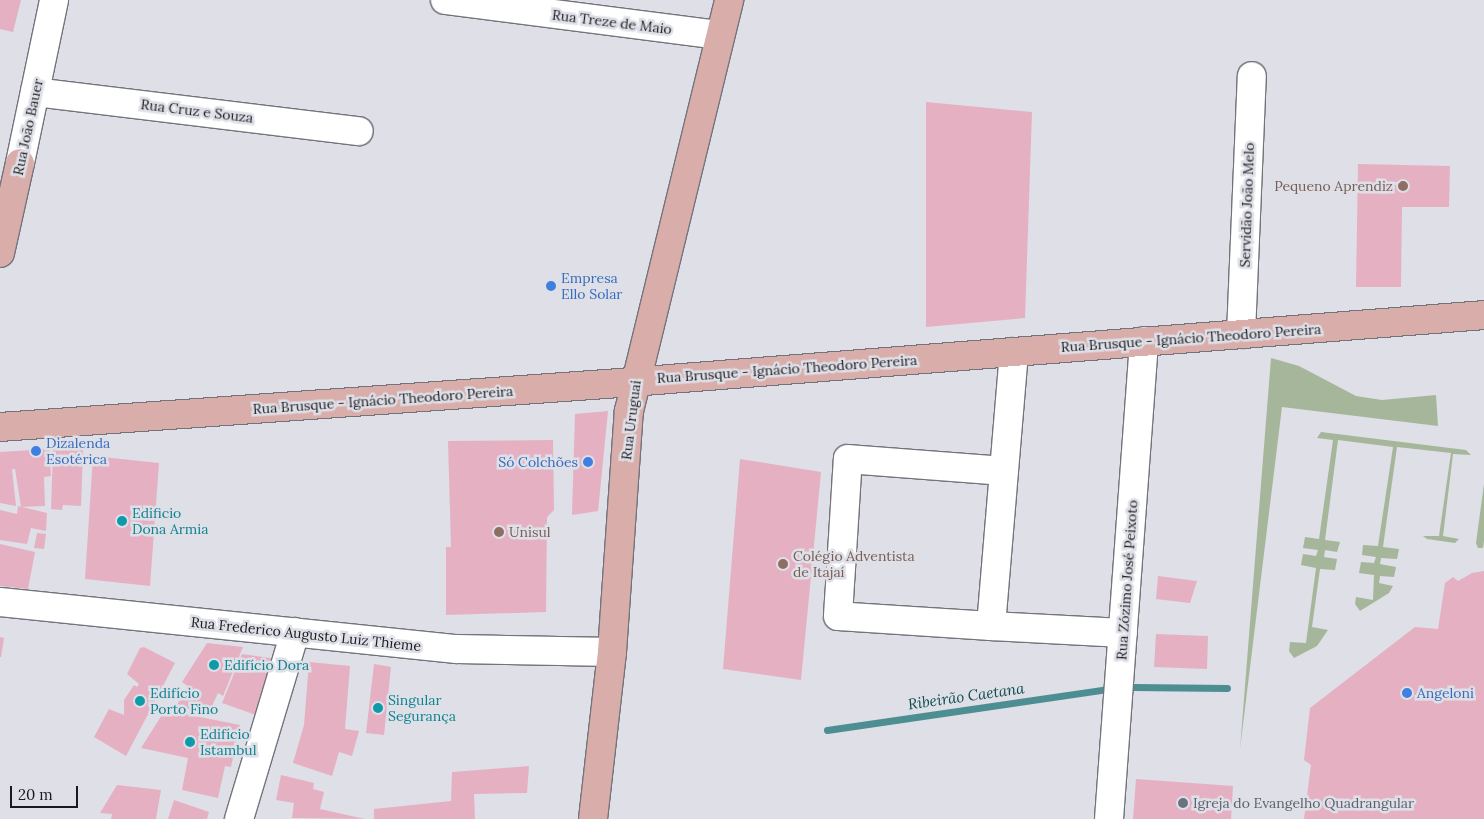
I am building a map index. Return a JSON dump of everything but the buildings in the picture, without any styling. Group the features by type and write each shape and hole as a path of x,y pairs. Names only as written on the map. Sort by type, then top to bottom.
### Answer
{"main road":[{"name":"Rua Uruguai","path":"593,819 612,652 629,410 729,0"},
{"name":"Rua João Bauer","path":"0,253 4,206 10,168"},
{"name":"Rua Brusque - Ignácio Theodoro Pereira","path":"0,427 1014,352 1484,314"}],"street":[{"name":"Rua João Bauer","path":"10,168 36,92 54,0"},
{"name":"Rua Treze de Maio","path":"454,1 720,35"},
{"name":"Servidão João Melo","path":"1241,334 1252,76"},
{"name":"Rua Cruz e Souza","path":"36,92 359,131"},
{"name":"Rua Zózimo José Peixoto","path":"1109,819 1144,342"},
{"path":"992,626 1014,352"},
{"path":"1004,471 848,459 838,616 1122,633"},
{"name":"Rua Frederico Augusto Luiz Thieme","path":"0,602 457,650 612,652"},
{"path":"239,819 295,632"}],"green space":[{"path":"1271,358 1299,366 1356,396 1382,400 1436,395 1438,426 1282,407 1240,749"},
{"path":"1321,432 1466,450 1471,455 1453,454 1443,536 1459,539 1455,543 1427,539 1423,536 1439,536 1451,453 1397,447 1383,547 1399,549 1397,559 1381,558 1380,564 1396,567 1394,577 1380,576 1379,583 1393,586 1389,593 1360,611 1355,604 1356,597 1373,600 1374,575 1359,573 1361,562 1374,563 1376,557 1362,555 1363,545 1378,546 1393,447 1338,440 1325,540 1340,542 1337,552 1325,550 1324,557 1337,559 1335,570 1320,569 1312,627 1328,630 1317,646 1294,658 1289,651 1290,642 1306,643 1316,568 1301,565 1303,554 1316,556 1318,550 1303,548 1305,537 1319,539 1333,440 1317,438"},
{"path":"1484,484 1484,541 1483,548 1478,548 1476,543"}],"waterway":[{"name":"Ribeirão Caetana","path":"1133,687 1227,688"},
{"name":"Ribeirão Caetana","path":"827,730 1109,689"}],"place":[{"name":"Pequeno Aprendiz","path":"1403,186"},
{"name":"Empresa Ello Solar","path":"551,286"},
{"name":"Dizalenda Esotérica","path":"36,451"},
{"name":"Só Colchões","path":"588,462"},
{"name":"Edificio Dona Armia","path":"122,521"},
{"name":"Unisul","path":"499,532"},
{"name":"Colégio Adventista de Itajaí","path":"783,564"},
{"name":"Edifício Dora","path":"214,665"},
{"name":"Angeloni","path":"1407,693"},
{"name":"Edifício Porto Fino","path":"140,701"},
{"name":"Singular Segurança","path":"378,708"},
{"name":"Edifício Istambul","path":"190,742"},
{"name":"Igreja do Evangelho Quadrangular","path":"1183,803"}]}
